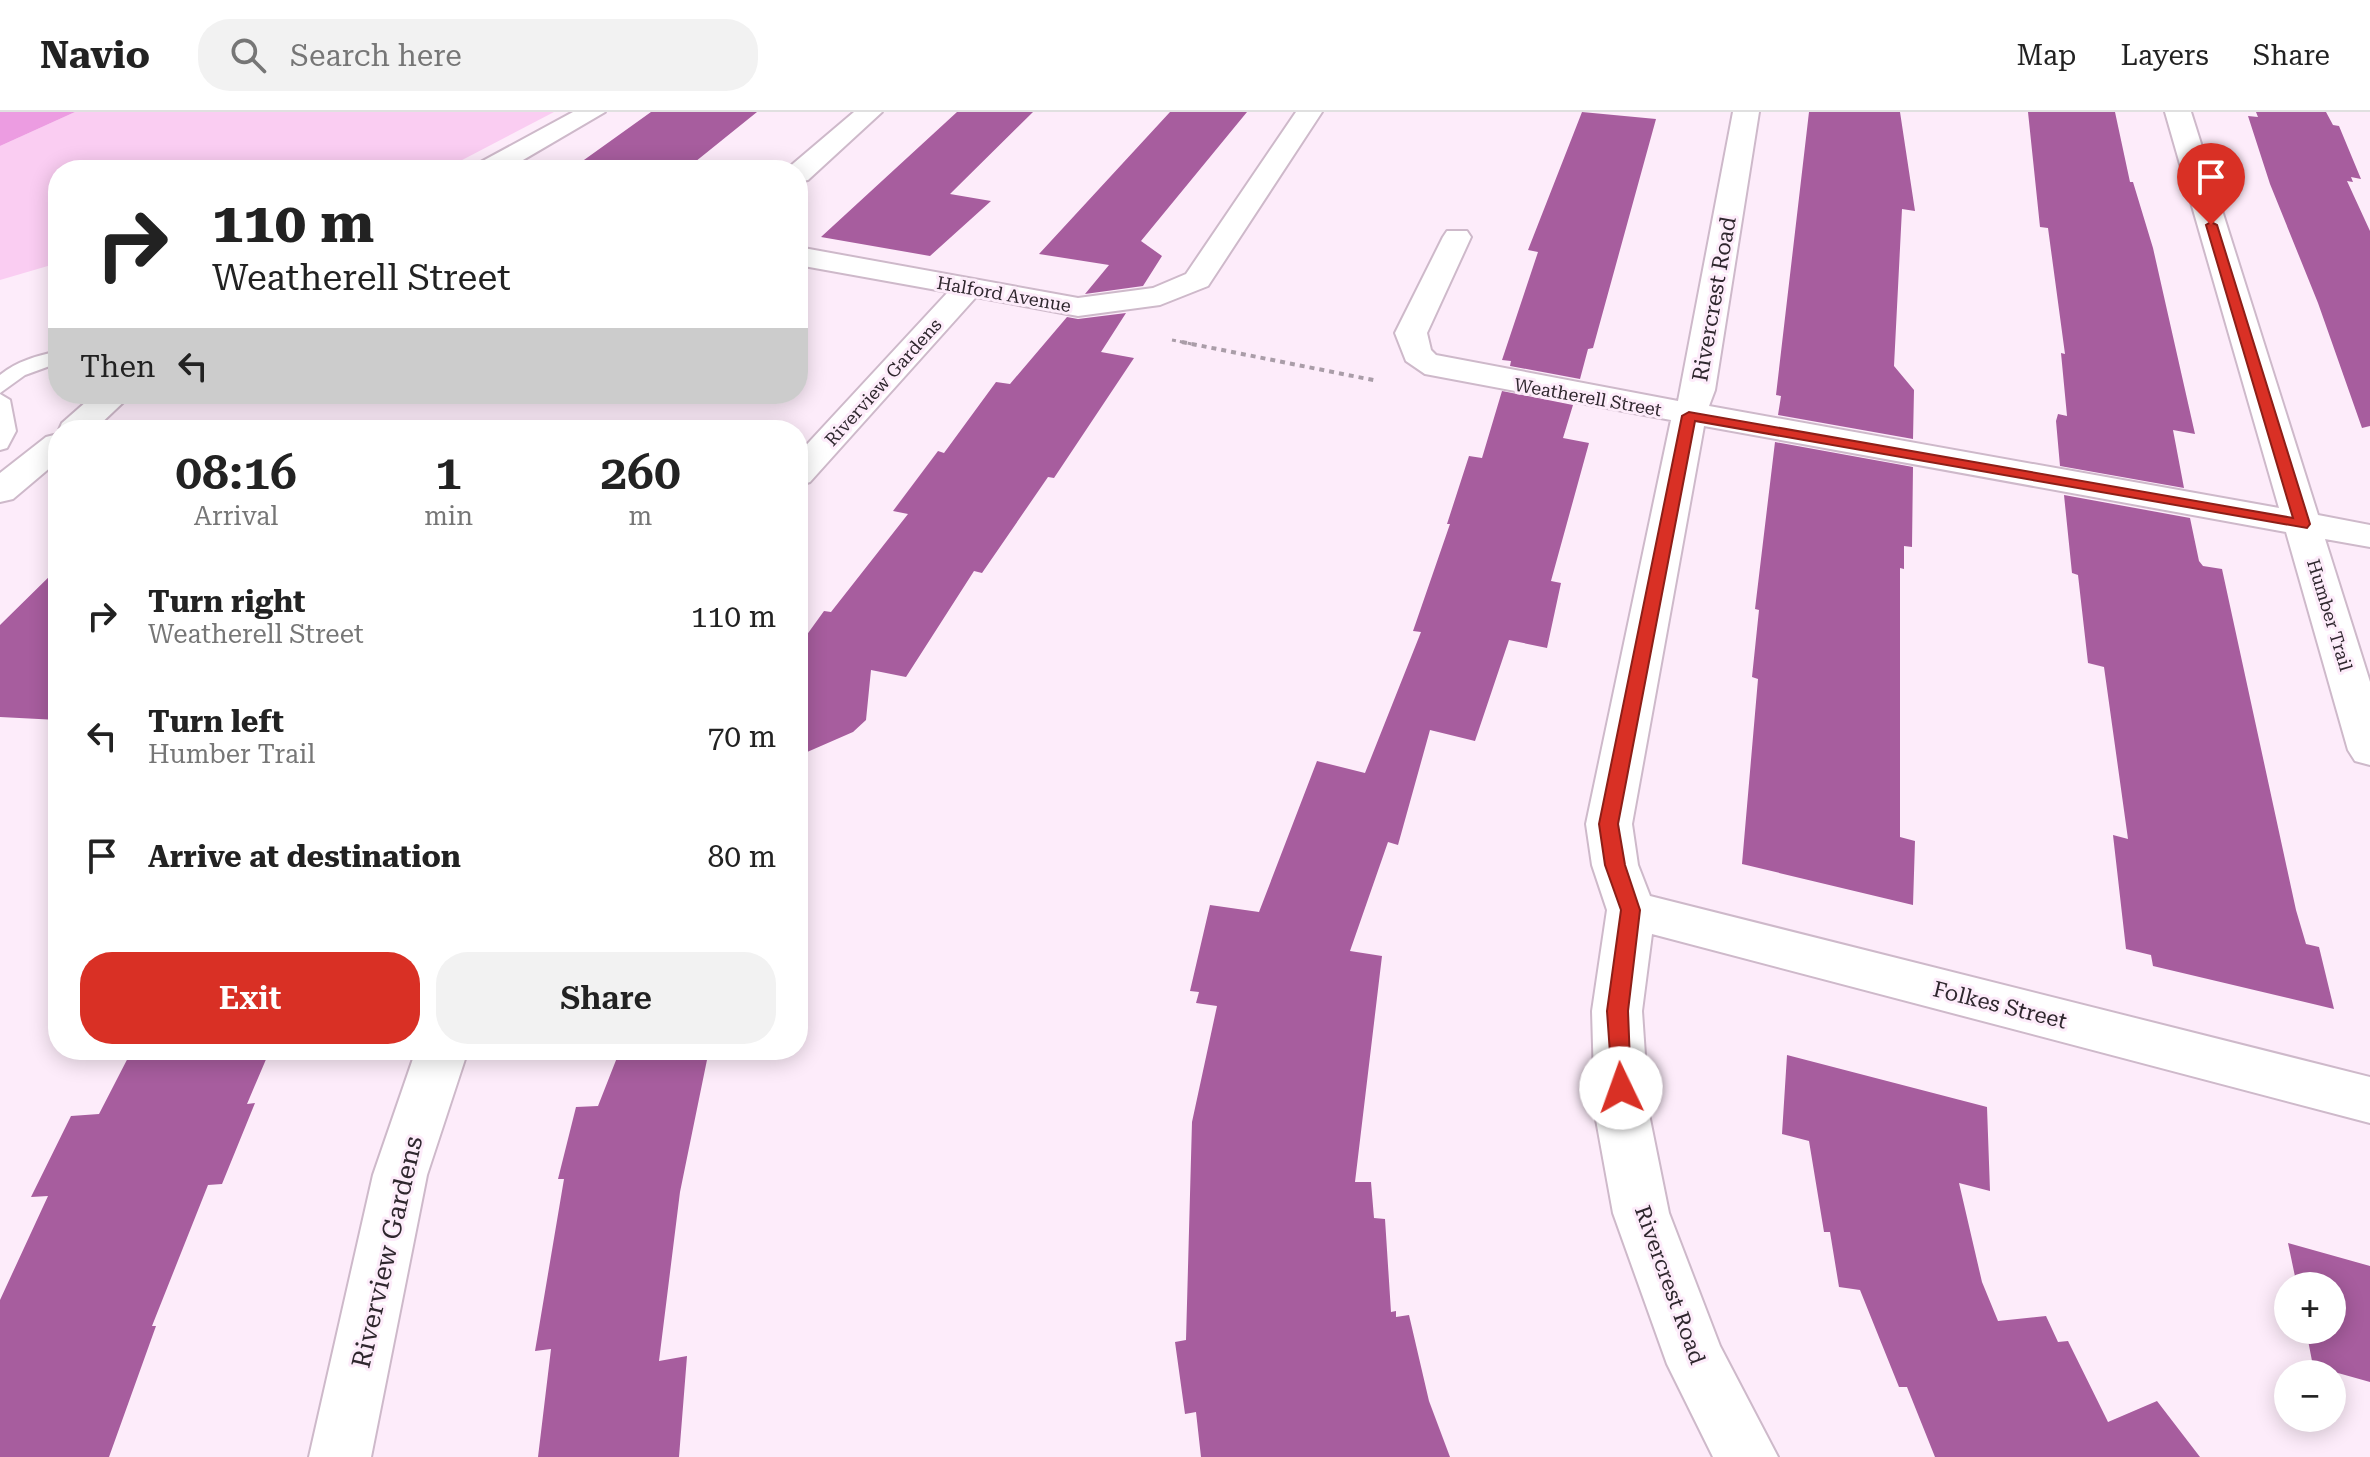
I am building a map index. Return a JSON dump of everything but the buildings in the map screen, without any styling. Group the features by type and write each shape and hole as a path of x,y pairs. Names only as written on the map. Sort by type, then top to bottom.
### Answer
{"street":[{"path":"504,160 592,112"},
{"path":"808,165 869,112"},
{"name":"Halford Avenue","path":"808,258 1078,307 1133,302 1183,289 1197,280 1309,112"},
{"name":"Rivercrest Road","path":"1746,112 1699,390 1689,416 1609,824 1615,865 1631,910 1617,1011 1622,1114 1641,1213 1697,1364 1747,1457"},
{"name":"Humber Trail","path":"2178,112 2370,750"},
{"name":"Weatherell Street","path":"1457,237 1411,333 1413,350 1423,362 1461,374 1689,416 2370,536"},
{"name":"Riverview Gardens","path":"808,464 968,288"},
{"path":"85,420 104,404"},
{"path":"0,458 48,453"},
{"path":"0,491 48,453"},
{"name":"Folkes Street","path":"1631,910 2370,1100"},
{"name":"Riverview Gardens","path":"340,1457 400,1175 439,1060"}],"lane":[{"path":"0,387 5,380 26,368 48,360"},
{"path":"0,400 6,431 0,444"}],"path":[{"path":"1166,339 1380,381"}],"shaded area":[{"path":"0,112 75,112 0,146"},
{"path":"75,112 554,112 462,160 48,160 48,266 0,280 0,146"}],"route":[{"path":"1621,1088 1617,1011 1631,910 1615,865 1609,824 1689,416 2302,524 2211,225"}]}
